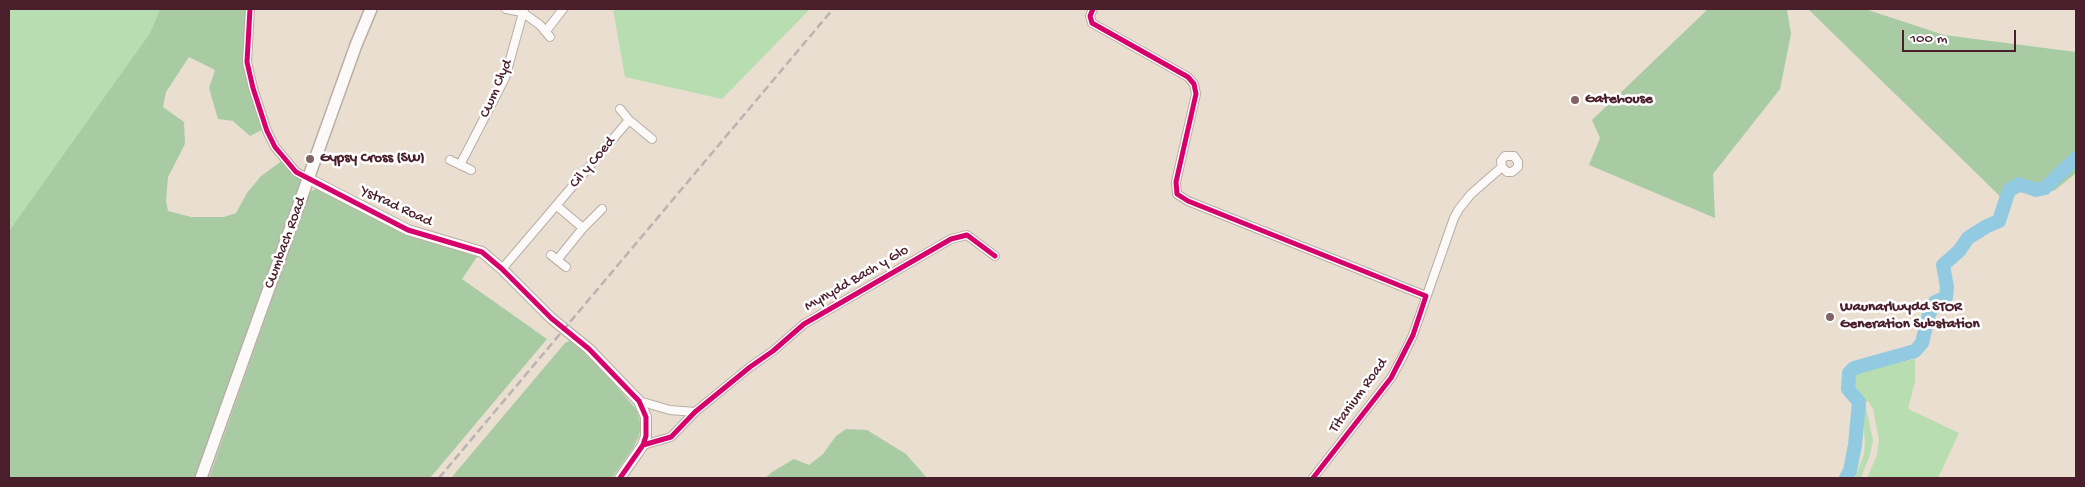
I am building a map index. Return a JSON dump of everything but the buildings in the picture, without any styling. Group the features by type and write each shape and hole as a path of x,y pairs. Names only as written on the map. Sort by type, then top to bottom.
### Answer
{"main road":[{"name":"Cwmbach Road","path":"202,478 356,45 371,9"}],"street":[{"name":"Ystrad Road","path":"250,9 247,62 252,88 275,147 296,172 408,230 482,252 502,269 551,318 589,349 639,401 646,417 647,425 643,445 620,478"},
{"path":"506,9 523,11 548,34 563,9"},
{"path":"1093,9 1090,16 1092,23 1188,77 1194,84 1196,94 1176,182 1177,194 1188,201 1426,296"},
{"name":"Cwm Clyd","path":"460,164 505,78 523,11"},
{"path":"620,109 629,120 652,139"},
{"name":"Cil y Coed","path":"502,269 558,206 629,120"},
{"path":"450,160 471,170"},
{"name":"Titanium Road","path":"1313,478 1391,378 1413,335 1459,208 1470,194 1502,167"},
{"path":"558,206 584,228"},
{"path":"566,267 554,257 602,209"},
{"name":"Mynydd Bach y Glo","path":"643,445 671,438 695,412 750,367 773,351 804,324 950,239 967,235 995,256"},
{"path":"639,401 670,410 695,412"}],"green space":[{"path":"9,9 160,9 150,33 9,231"},
{"path":"160,9 249,9 244,63 264,129 250,136 233,121 218,119 209,88 215,70 189,57 166,92 163,107 184,122 185,144 168,177 166,201 168,211 191,217 224,217 236,213 247,193 261,176 283,160 304,180 198,478 9,478 9,231 150,33"},
{"path":"613,9 810,9 722,99 625,77"},
{"path":"1708,9 1787,9 1791,34 1780,89 1713,174 1715,218 1589,165 1600,138 1592,120"},
{"path":"1808,9 1865,9 1944,35 2076,52 2076,173 2055,190 2037,196 2021,192 2013,196 2009,205"},
{"path":"317,188 408,231 479,254 462,279 547,339 430,478 209,478 310,192"},
{"path":"572,340 611,380 636,409 639,417 641,426 639,436 612,478 451,478 565,343"},
{"path":"1915,359 1915,381 1908,409 1959,433 1938,478 1867,478 1877,455 1879,440 1873,409 1868,401 1865,403 1873,440 1870,455 1861,478 1855,478 1864,454 1865,440 1859,398 1852,381 1854,376 1864,369"},
{"path":"846,429 867,430 906,454 927,478 765,478 794,459 809,465 823,454 836,436"}],"waterway":[{"path":"1846,478 1850,471 1855,445 1859,402 1848,389 1849,373 1854,368 1915,351 1922,343 1929,314 1935,302 1946,297 1947,287 1943,265 1959,251 1968,238 1999,221 2009,190 2019,184 2036,190 2045,188 2076,158"}],"railway":[{"path":"439,478 833,9"}],"cycle path":[{"path":"250,9 247,62 267,131 275,147 296,172 408,230 482,252 502,269 551,318 589,349 639,401 646,417 646,436 643,445 620,478"},
{"path":"1093,9 1090,16 1092,23 1188,77 1194,84 1196,94 1176,182 1177,194 1188,201 1426,296 1413,335 1391,378 1313,478"},
{"path":"643,445 671,437 695,412 750,367 773,351 804,324 951,239 967,235 995,256"}],"place":[{"name":"Gatehouse","path":"1575,100"},
{"name":"Gypsy Cross (SW)","path":"310,159"},
{"name":"Waunarlwydd STOR Generation Substation","path":"1830,317"}]}
